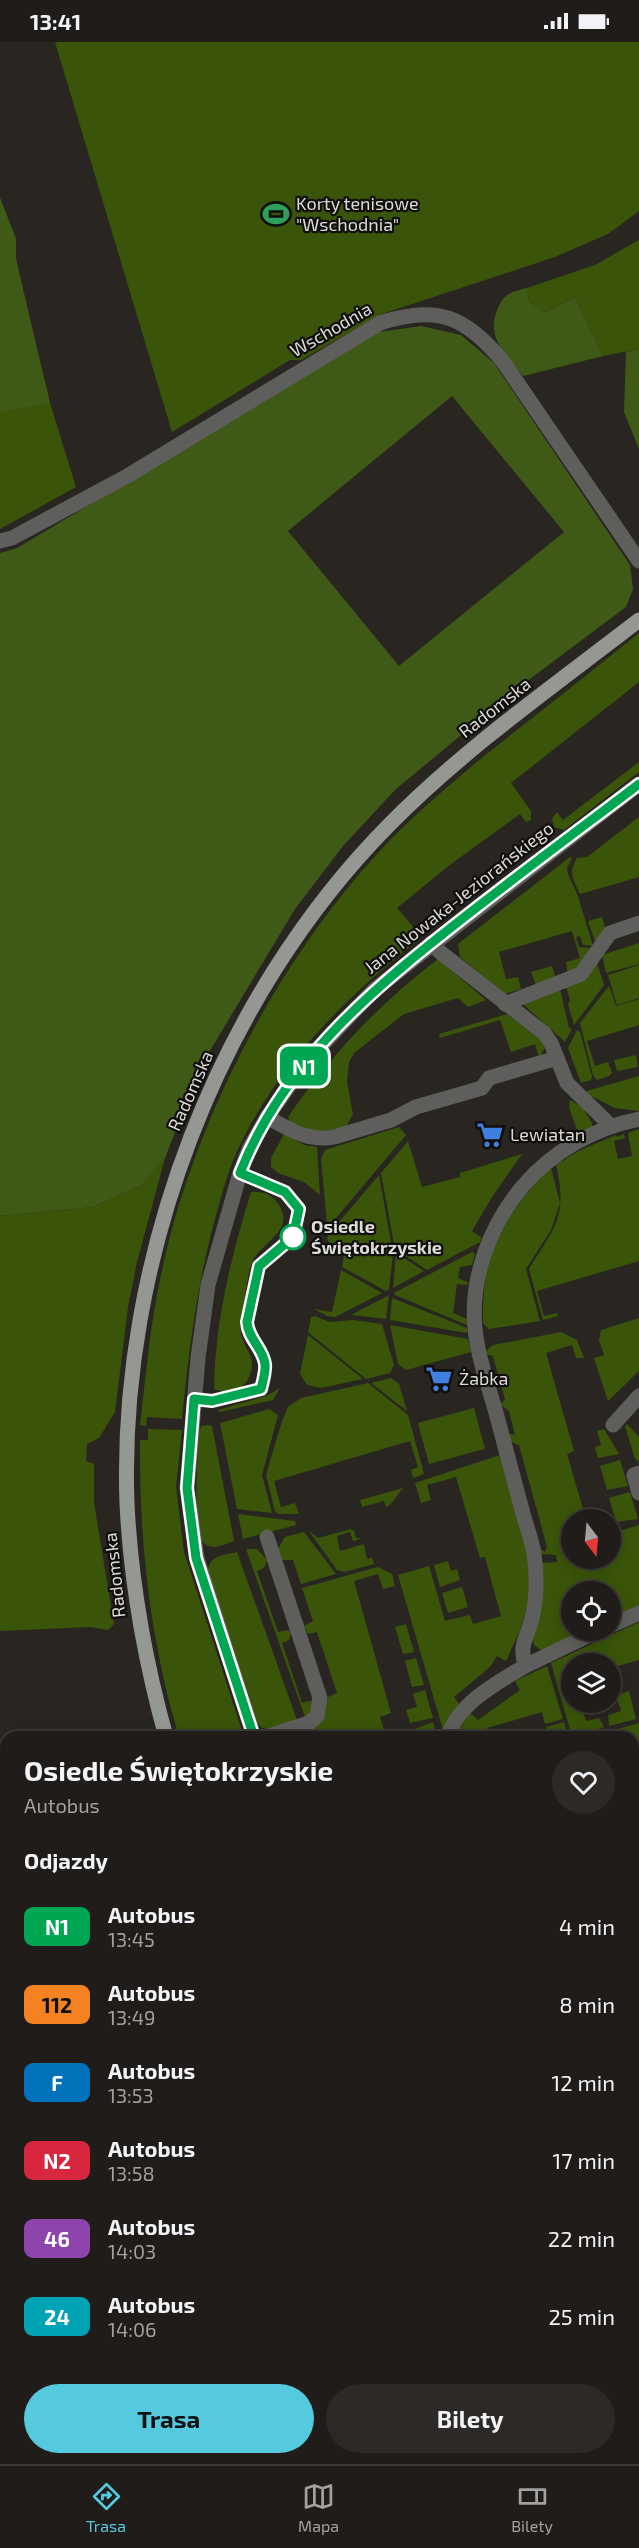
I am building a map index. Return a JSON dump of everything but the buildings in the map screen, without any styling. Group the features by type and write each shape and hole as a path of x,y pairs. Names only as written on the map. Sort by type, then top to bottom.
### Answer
{"main road":[{"name":"Radomska","path":"164,1731 150,1678 135,1593 127,1503 128,1432 138,1332 154,1255 168,1204 202,1110 232,1047 268,982 307,923 358,859 390,824 451,768 639,620"}],"street":[{"name":"Wschodnia","path":"0,541 12,538 129,475 380,322 405,315 430,314 455,320 484,339 504,363 639,561"},
{"name":"Jana Nowaka-Jeziorańskiego","path":"252,1731 196,1558 187,1488 198,1358 208,1285 249,1149 267,1117 307,1061 335,1028 374,990 431,943 639,784"},
{"path":"505,1004 582,974 610,933 639,923"},
{"path":"431,943 544,1033 567,1083 610,1125"},
{"path":"267,1117 307,1137 324,1139 391,1120 416,1107 482,1088 489,1078 557,1058"},
{"path":"525,1666 521,1649 532,1618 534,1555 477,1340 475,1327 477,1280 496,1225 514,1197 537,1169 569,1147 610,1125 639,1119"},
{"path":"613,1425 639,1395"},
{"path":"639,1473 634,1474 639,1493"},
{"path":"267,1537 320,1698 317,1716 309,1723 291,1731"},
{"path":"621,1621 639,1613"},
{"path":"451,1731 469,1706 500,1682 525,1666 577,1641"}],"green space":[{"path":"55,42 639,42 639,211 608,234 555,257 382,314 301,360 290,360 172,432"},
{"path":"0,198 16,239 16,259 32,332 50,403 76,487 0,529"},
{"path":"0,198 16,239 16,259 50,403 0,412"},
{"path":"639,240 639,349 603,356 575,297 546,312 529,302 527,288 595,265"},
{"path":"527,288 529,302 546,312 575,297 603,356 523,376 500,348 494,331 494,322 504,298"},
{"path":"421,326 461,335 494,363 630,565 633,589 626,607 518,688 396,789 343,846 295,909 202,1064 165,1158 142,1185 93,1207 0,1216 0,553 17,548 379,332","holes":["452,396 564,532 399,666 288,531"]},
{"path":"639,349 639,449 624,412 626,352"},
{"path":"639,633 639,682 511,783 531,811 531,820 526,822 520,814 451,864 397,908 420,935 420,939 392,961 339,1010 314,1036 270,1093 235,1156 218,1208 195,1313 182,1419 147,1417 146,1426 140,1425 154,1312 176,1216 196,1156 220,1096 249,1037 282,981 318,927 357,877 398,832 477,762"},
{"path":"639,762 639,772 564,830 554,827 552,818 557,812 563,820"},
{"path":"639,817 639,877 580,894 572,872 577,858 587,857"},
{"path":"570,857 572,858 567,868 568,874 578,896 593,946 583,945 580,936 576,937 579,947 593,948 591,955 568,975 566,962 580,958 572,931 499,952 506,979 518,977 521,989 505,994 460,957 458,944"},
{"path":"602,917 605,928 596,944 588,921"},
{"path":"639,943 639,964 606,973 602,955"},
{"path":"438,959 486,1000 468,1007 458,998 404,1014 354,1053 349,1062 347,1082 353,1114 346,1127 317,1130 290,1122 288,1117 304,1094 357,1032 395,994"},
{"path":"597,963 604,985 574,1025 566,986"},
{"path":"639,965 639,998 617,1005 608,975"},
{"path":"552,966 556,979 536,985 531,972"},
{"path":"609,986 616,1006 639,999 639,1025 587,1041 595,1066 608,1062 612,1073 597,1080 593,1075 580,1023"},
{"path":"560,989 569,1028 572,1029 565,1042 524,1005 526,1001"},
{"path":"507,1014 539,1038 545,1048 539,1057 535,1044 511,1052 500,1020 440,1038 439,1034"},
{"path":"577,1030 580,1032 592,1077 591,1080 581,1083 568,1048"},
{"path":"636,1055 638,1067 617,1071 614,1060"},
{"path":"639,1076 639,1111 615,1108 583,1092"},
{"path":"570,1100 582,1107 592,1126 578,1133 569,1107"},
{"path":"399,1127 406,1135 331,1224 327,1223 321,1159 325,1150"},
{"path":"639,1129 639,1261 537,1291 544,1316 557,1313 558,1316 543,1320 529,1269 552,1231 560,1209 556,1165 578,1151 616,1135 617,1137 624,1134 625,1138 614,1141 618,1159 632,1156 628,1133"},
{"path":"284,1134 304,1145 317,1147 320,1195 304,1182 278,1173 271,1167 271,1158"},
{"path":"408,1141 422,1187 460,1177 460,1173 522,1154 472,1231 482,1238 480,1242 427,1270 395,1249 381,1173"},
{"path":"165,1158 137,1262 128,1307 115,1412 99,1438 87,1444 86,1461 94,1464 94,1503 114,1624 108,1630 90,1627 0,1631 0,1216 93,1207 142,1185"},
{"path":"551,1168 560,1203 551,1230 526,1269 540,1321 489,1329 483,1323 484,1293 486,1276 495,1246 519,1204"},
{"path":"379,1175 393,1254 389,1289 386,1291 342,1267 345,1248 331,1245 327,1239"},
{"path":"251,1192 265,1194 276,1201 282,1210 282,1226 254,1258 249,1273 240,1325 252,1365 249,1377 239,1388 229,1391 219,1390 214,1389 215,1364 225,1289"},
{"path":"472,1252 475,1254 472,1265 460,1267 458,1278 469,1283 467,1285 457,1284 453,1313 467,1319 467,1325 395,1295 394,1293"},
{"path":"396,1253 424,1271 393,1288"},
{"path":"341,1270 382,1293 335,1317 327,1316 314,1309 332,1312"},
{"path":"389,1295 386,1319 351,1315"},
{"path":"392,1298 467,1328 467,1333 390,1320"},
{"path":"315,1316 329,1322 353,1320 382,1324 394,1365 390,1373 366,1379 308,1332 311,1317"},
{"path":"639,1318 639,1371 608,1401 594,1358 604,1355 599,1340 601,1330"},
{"path":"390,1325 468,1339 471,1352 406,1370 398,1364"},
{"path":"561,1332 577,1340 584,1358 576,1358 572,1345 546,1353 574,1451 567,1454 583,1509 561,1509 561,1569 621,1569 621,1545 623,1544 621,1530 639,1525 639,1608 621,1617 621,1581 561,1581 561,1641 569,1641 544,1652 534,1645 532,1637 541,1563 557,1562 556,1555 540,1554 539,1548 545,1552 547,1547 519,1445 509,1441 506,1433 515,1435 509,1411 501,1405 505,1400 493,1356 485,1354 493,1345"},
{"path":"308,1335 363,1379 321,1388 307,1385 300,1374"},
{"path":"391,1378 399,1384 407,1411 371,1383"},
{"path":"368,1383 408,1415 424,1474 413,1478 411,1470 418,1467 410,1441 274,1481 281,1507 295,1503 299,1514 278,1514 275,1511 266,1475 288,1407 301,1398"},
{"path":"280,1388 273,1400 219,1412 218,1410 266,1396"},
{"path":"474,1408 485,1449 429,1464 418,1423"},
{"path":"269,1409 278,1415 262,1475 272,1513 237,1509 220,1423"},
{"path":"627,1424 639,1437 639,1463 634,1456 625,1426"},
{"path":"201,1426 212,1426 234,1541 214,1547 206,1545 200,1535 197,1507 199,1433"},
{"path":"148,1429 182,1430 176,1487 184,1552 242,1731 177,1731 154,1627 144,1553 140,1440 148,1440"},
{"path":"604,1429 619,1454 598,1458 595,1447 601,1445 597,1431"},
{"path":"500,1455 518,1515 527,1557 528,1598 524,1618 506,1661 497,1656 490,1667 454,1697 460,1705 443,1730 398,1575 429,1566 445,1621 470,1615 473,1624 501,1616 485,1557 480,1558 456,1477 427,1485 431,1500 421,1503 415,1483"},
{"path":"620,1460 628,1486 607,1490 600,1466"},
{"path":"403,1488 386,1507 384,1501 362,1507 360,1500"},
{"path":"630,1492 638,1519 621,1521 621,1509 612,1509 609,1498"},
{"path":"238,1514 295,1521 296,1525 243,1539"},
{"path":"351,1529 356,1538 362,1538 353,1541 350,1532 337,1536 340,1551 364,1544 367,1559 372,1558 374,1564 344,1572 337,1570 309,1531 318,1538"},
{"path":"304,1532 336,1574 301,1584 293,1560 282,1560 278,1549 285,1537"},
{"path":"246,1549 257,1549 267,1560 264,1568 257,1571 278,1632 288,1630 291,1633 289,1640 282,1643 302,1703 313,1700 314,1709 305,1717"},
{"path":"237,1552 297,1720 276,1728 265,1729 257,1723 208,1570 209,1565 215,1559"},
{"path":"448,1561 451,1571 457,1569 460,1580 440,1587 434,1565"},
{"path":"378,1567 392,1574 395,1586 383,1589 378,1574 354,1581 391,1713 380,1717 384,1731 309,1731 322,1720 328,1697 337,1693 317,1632 308,1634 304,1626 313,1621 302,1588"},
{"path":"462,1587 468,1607 448,1613 442,1593"},
{"path":"639,1622 639,1660 621,1665 621,1653 572,1653 598,1641 621,1641 621,1630"},
{"path":"406,1624 414,1652 403,1654 395,1627"},
{"path":"416,1658 424,1685 412,1687 405,1661"},
{"path":"561,1658 561,1698 551,1663"},
{"path":"547,1666 563,1719 545,1724 542,1712 487,1728 488,1731 458,1731 470,1713 478,1720 520,1690 515,1681"},
{"path":"425,1690 433,1718 410,1723 406,1710 417,1707 413,1694"},
{"path":"629,1691 636,1719 609,1726 608,1715 621,1713 621,1693"},
{"path":"565,1713 583,1713 586,1721 599,1718 604,1727 591,1731 570,1731"},
{"path":"433,1722 435,1731 412,1731"},
{"path":"564,1722 566,1731 547,1731 546,1727"},
{"path":"639,1723 639,1731 610,1731"}],"bus line":[{"name":"N1","path":"252,1731 196,1558 187,1488 194,1399 212,1401 261,1389 266,1365 262,1353 247,1330 256,1274 259,1266 266,1259 293,1237 299,1209 285,1192 240,1173 249,1149 267,1117 307,1061 329,1035 374,990 431,943 639,784"}],"place":[{"name":"Korty tenisowe \"Wschodnia\"","path":"276,214"},
{"name":"Lewiatan","path":"490,1135"},
{"name":"Osiedle Świętokrzyskie","path":"293,1237"},
{"name":"Żabka","path":"439,1379"}]}
